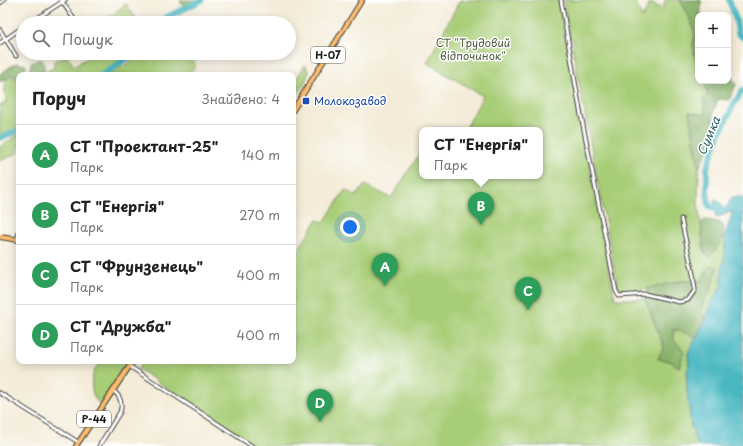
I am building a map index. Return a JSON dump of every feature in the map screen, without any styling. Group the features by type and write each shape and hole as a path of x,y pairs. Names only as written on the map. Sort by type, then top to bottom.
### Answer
{"main road":[{"name":"Н-07","path":"296,105 362,0"},
{"path":"0,237 16,240"},
{"name":"Р-44","path":"77,444 129,366"}],"street":[{"path":"0,3 4,0"},
{"path":"561,0 590,160 616,292 619,296 645,294 679,302 688,300 695,290 681,219"},
{"path":"40,16 62,1 72,16"},
{"path":"0,30 16,56"},
{"path":"0,43 16,32"},
{"path":"129,366 252,446"},
{"path":"99,446 122,407 119,396 113,391"},
{"path":"0,393 77,444"}],"green space":[{"path":"180,0 198,0 187,8 182,5"},
{"name":"СТ \"Трудовий відпочинок\"","path":"460,0 558,0 615,299 645,299 664,347 658,359 670,361 679,367 684,351 674,340 673,330 679,330 696,338 688,353 689,366 687,372 687,390 691,427 694,431 694,437 698,446 256,446 138,369 141,364 296,364 296,252 317,220 324,222 345,190 356,196 365,185 391,198 419,155 419,179 543,179 543,127 467,127 483,96 427,63"},
{"path":"563,0 635,0 642,18 650,3 663,9 665,0 680,0 689,16 695,35 693,45 695,58 695,84 706,84 708,95 704,99 705,115 689,112 699,168 698,202 704,253 710,257 725,235 725,253 721,278 723,284 710,305 706,319 701,311 703,301 710,292 710,266 701,281 675,282 650,289 633,291 618,288 572,46 574,44 573,40 570,38"},
{"path":"680,0 701,0 701,12 695,12 695,35 689,16"},
{"path":"126,4 134,16 110,16"},
{"path":"695,35 695,58 693,45"},
{"path":"38,60 42,60 44,70 42,72 29,72 31,63"},
{"path":"57,60 70,60 74,66 84,60 120,60 104,72 43,72 54,68 54,61"},
{"path":"132,60 192,60 195,64 194,69 188,72 112,72"},
{"path":"16,63 26,65 25,72 16,72 16,75 8,77 0,82 0,74"},
{"path":"305,65 309,72 304,84 296,96 296,79"},
{"path":"731,75 736,85 729,100 718,99 713,113 714,136 699,168 689,112 705,115 704,99 708,95 706,84 731,84"},
{"path":"16,77 16,129 0,136 0,105 6,103 4,80"},
{"path":"16,136 16,153 0,161 0,147"},
{"path":"705,220 721,223 724,231 721,240 710,257 704,253 701,223"},
{"path":"710,266 718,267 710,292 703,301 701,311 706,319 696,338 679,330 673,330 674,340 684,351 679,367 670,361 658,359 664,346 645,299 648,288 682,281 701,281"},
{"path":"99,364 127,364 102,402 99,403 96,401 93,393 92,384 95,371"}],"water":[{"path":"732,197 743,197 743,446 698,446 694,437 694,431 691,427 687,390 687,372 689,366 688,353 706,319 710,305 723,284 721,279 725,253 725,235 732,214 731,212 716,218 714,199 721,203 725,209"}],"waterway":[{"path":"169,16 202,0"},
{"name":"Сумка","path":"729,0 736,20 738,33 743,38"},
{"path":"106,72 124,60"},
{"name":"Сумка","path":"723,211 709,206 707,191 707,168 718,137 735,102 743,90"},
{"path":"0,138 16,131"}],"place":[{"name":"Молокозавод","path":"306,101"},
{"name":"СТ \"Енергія\"","path":"481,225"},
{"name":"СТ \"Проектант-25\"","path":"385,286"},
{"name":"СТ \"Фрунзенець\"","path":"528,310"},
{"name":"СТ \"Дружба\"","path":"320,422"}]}
